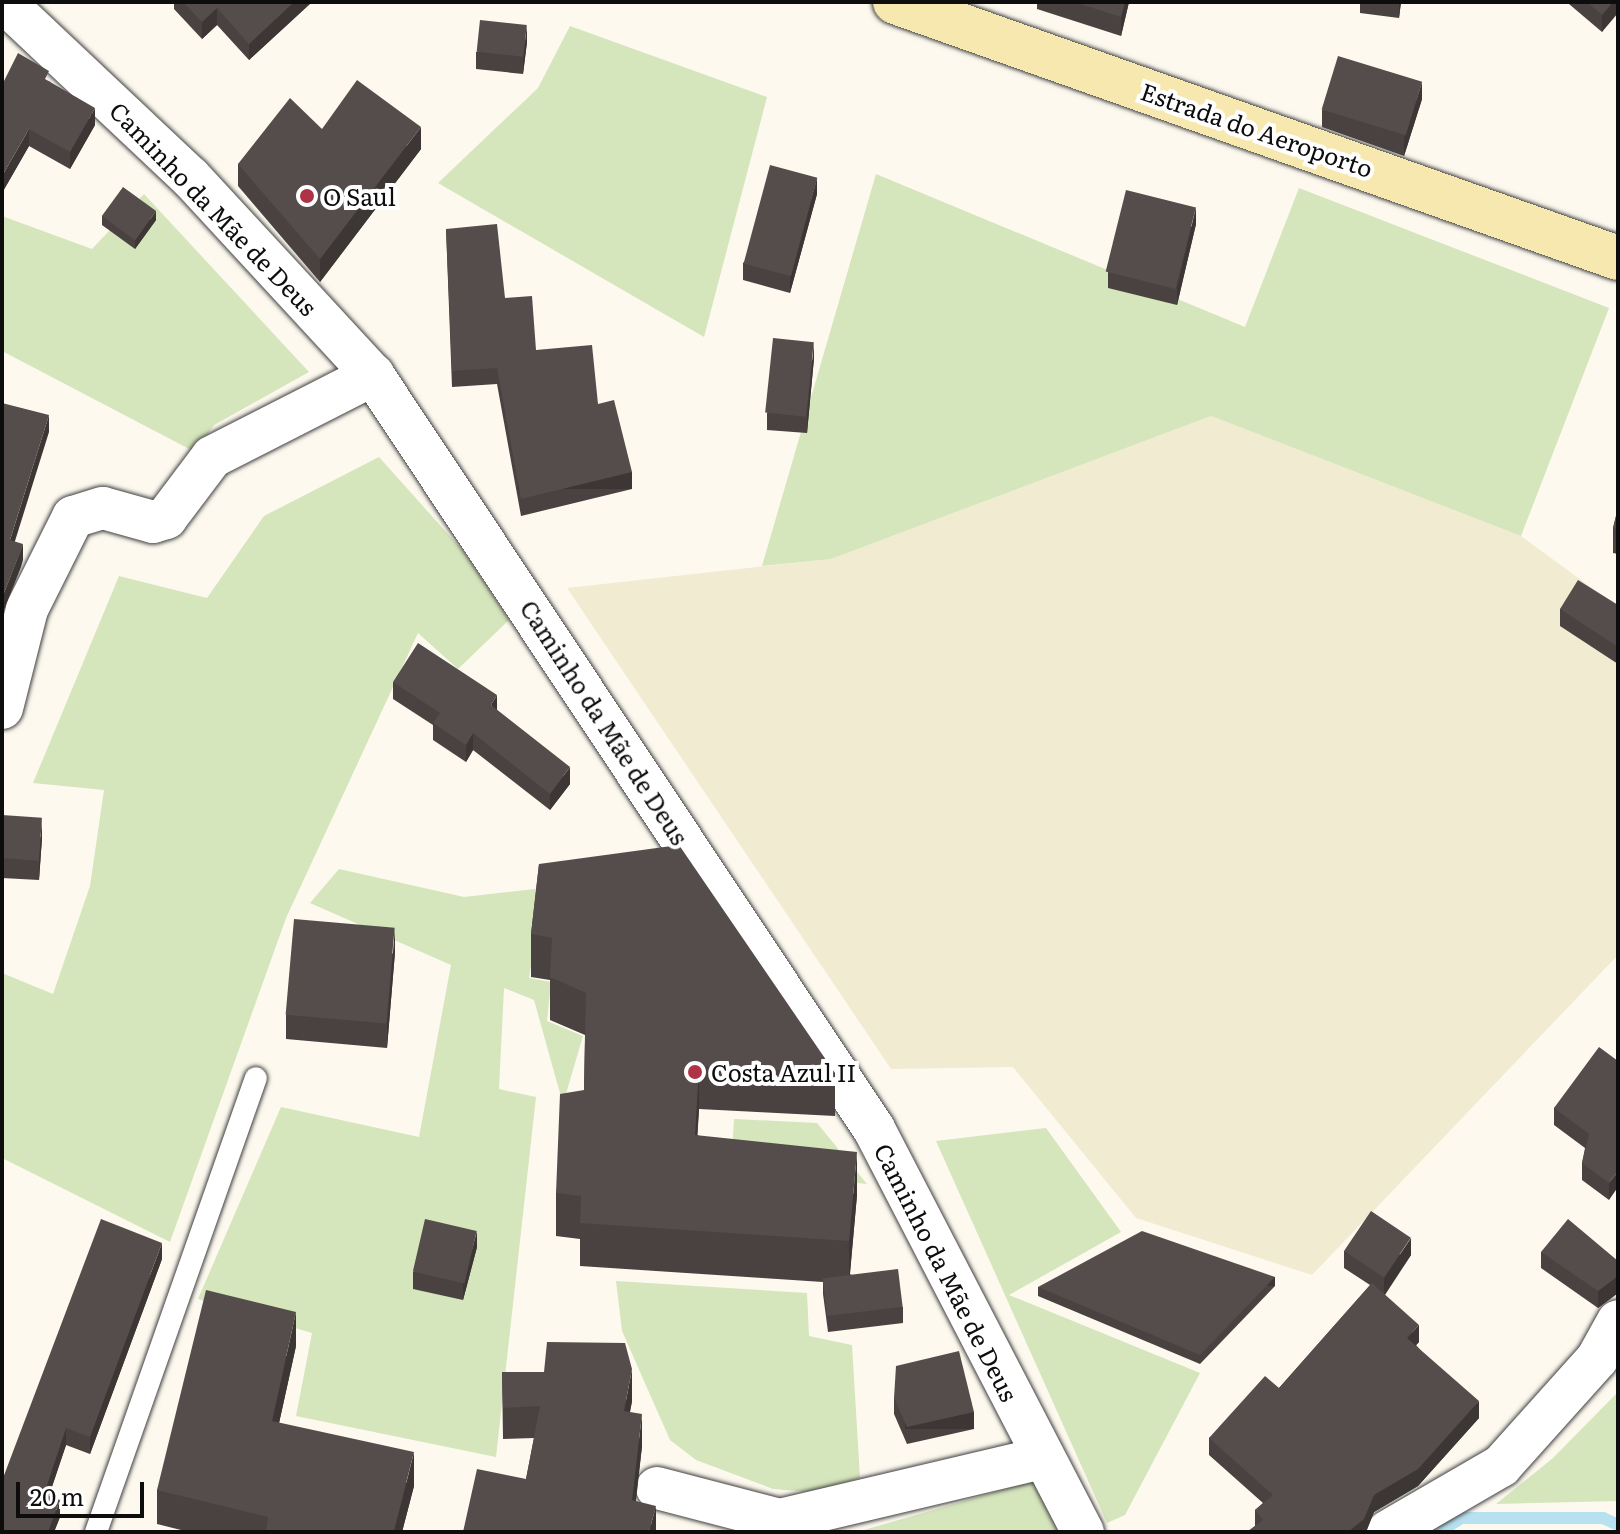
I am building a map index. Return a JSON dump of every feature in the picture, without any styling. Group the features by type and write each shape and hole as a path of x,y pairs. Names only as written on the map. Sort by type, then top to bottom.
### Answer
{"main road":[{"name":"Estrada do Aeroporto","path":"895,2 1618,258"}],"street":[{"name":"Caminho da Mãe de Deus","path":"4,2 190,177 373,375 874,1129 1083,1532"},
{"path":"2,708 27,609 73,517 103,508 153,522 166,518 212,457 373,375"},
{"path":"1387,1532 1501,1466 1597,1359 1618,1321"},
{"path":"657,1488 780,1520 1042,1458"}],"lane":[{"path":"96,1532 256,1078"}],"shaded area":[{"path":"1211,416 1521,536 1618,607 1618,955 1312,1275 1136,1218 1013,1067 891,1069 567,588 831,559"}],"green space":[{"path":"570,26 767,97 704,337 438,183 538,88"},
{"path":"876,174 1245,327 1299,188 1609,308 1521,536 1211,416 831,559 762,566"},
{"path":"144,194 309,372 214,425 195,452 2,351 2,216 92,249"},
{"path":"379,457 464,552 509,620 458,669 418,633 286,918 170,1242 2,1158 2,973 53,994 90,886 104,790 33,783 119,576 207,598 264,516"},
{"path":"339,869 464,897 544,888 529,978 551,982 547,1021 583,1036 563,1104 534,1000 504,988 499,1089 536,1097 496,1457 296,1416 312,1333 198,1299 281,1107 419,1137 451,965 310,903"},
{"path":"734,1119 817,1123 867,1184 731,1170"},
{"path":"1046,1128 1121,1232 1009,1295 1200,1373 1125,1515 1107,1523 936,1141"},
{"path":"616,1281 807,1293 809,1336 852,1345 860,1478 811,1492 773,1489 696,1460 670,1440 622,1331"},
{"path":"1618,1392 1618,1501 1496,1504 1553,1458"},
{"path":"1034,1481 1062,1532 854,1532 864,1530"}],"building":[{"path":"183,2 294,2 249,44 217,8 202,22"},
{"path":"1074,2 1125,2 1121,17"},
{"path":"1587,2 1613,2 1602,15"},
{"path":"480,20 527,25 523,57 477,52"},
{"path":"18,53 49,71 45,79 95,108 70,152 29,129 2,176 2,85"},
{"path":"1338,56 1422,82 1406,135 1322,110"},
{"path":"357,80 421,127 320,259 238,164 290,98 322,129"},
{"path":"770,165 817,178 791,276 744,264"},
{"path":"123,187 156,211 135,240 102,216"},
{"path":"1126,190 1196,207 1176,289 1106,272"},
{"path":"497,224 505,298 532,296 536,350 592,345 598,404 614,400 632,472 521,499 497,368 452,371 446,229"},
{"path":"773,338 814,342 806,417 765,413"},
{"path":"2,403 49,415 10,540 23,544 2,598"},
{"path":"1618,508 1618,530 1613,528"},
{"path":"1578,580 1618,605 1618,647 1560,609"},
{"path":"418,643 497,695 491,705 570,767 550,794 473,733 466,745 433,723 440,713 393,682"},
{"path":"2,815 42,818 39,861 2,858"},
{"name":"Costa Azul II","path":"679,845 835,1073 699,1066 695,1135 857,1152 849,1241 580,1223 581,1196 556,1193 560,1094 584,1090 586,993 550,977 552,938 531,934 539,864"},
{"path":"294,919 395,928 386,1023 286,1015"},
{"path":"1599,1047 1618,1061 1618,1171 1609,1183 1582,1163 1589,1134 1554,1108"},
{"path":"1371,1211 1411,1238 1384,1278 1344,1251"},
{"path":"101,1219 162,1243 90,1437 66,1428 44,1494 60,1500 48,1532 2,1532 2,1478"},
{"path":"425,1219 477,1231 464,1284 413,1272"},
{"path":"1568,1219 1618,1261 1618,1276 1598,1291 1541,1252"},
{"path":"1142,1231 1275,1277 1200,1355 1038,1287"},
{"path":"898,1269 903,1307 827,1316 823,1278"},
{"path":"1372,1283 1419,1325 1407,1338 1479,1401 1418,1469 1374,1495 1364,1519 1348,1532 1247,1532 1263,1520 1255,1510 1273,1495 1209,1438 1265,1376 1279,1388"},
{"path":"206,1290 296,1312 272,1421 414,1452 396,1532 266,1532 268,1517 157,1490"},
{"path":"547,1342 625,1343 632,1369 624,1411 642,1414 632,1500 656,1506 649,1532 463,1532 477,1469 526,1479 540,1406 503,1408 502,1372 544,1372"},
{"path":"959,1351 974,1412 907,1427 894,1398 896,1366"}],"waterway":[{"path":"1439,1532 1461,1518 1603,1518 1618,1525"}],"place":[{"name":"O Saul","path":"307,196"},
{"name":"Costa Azul II","path":"695,1072"}]}
